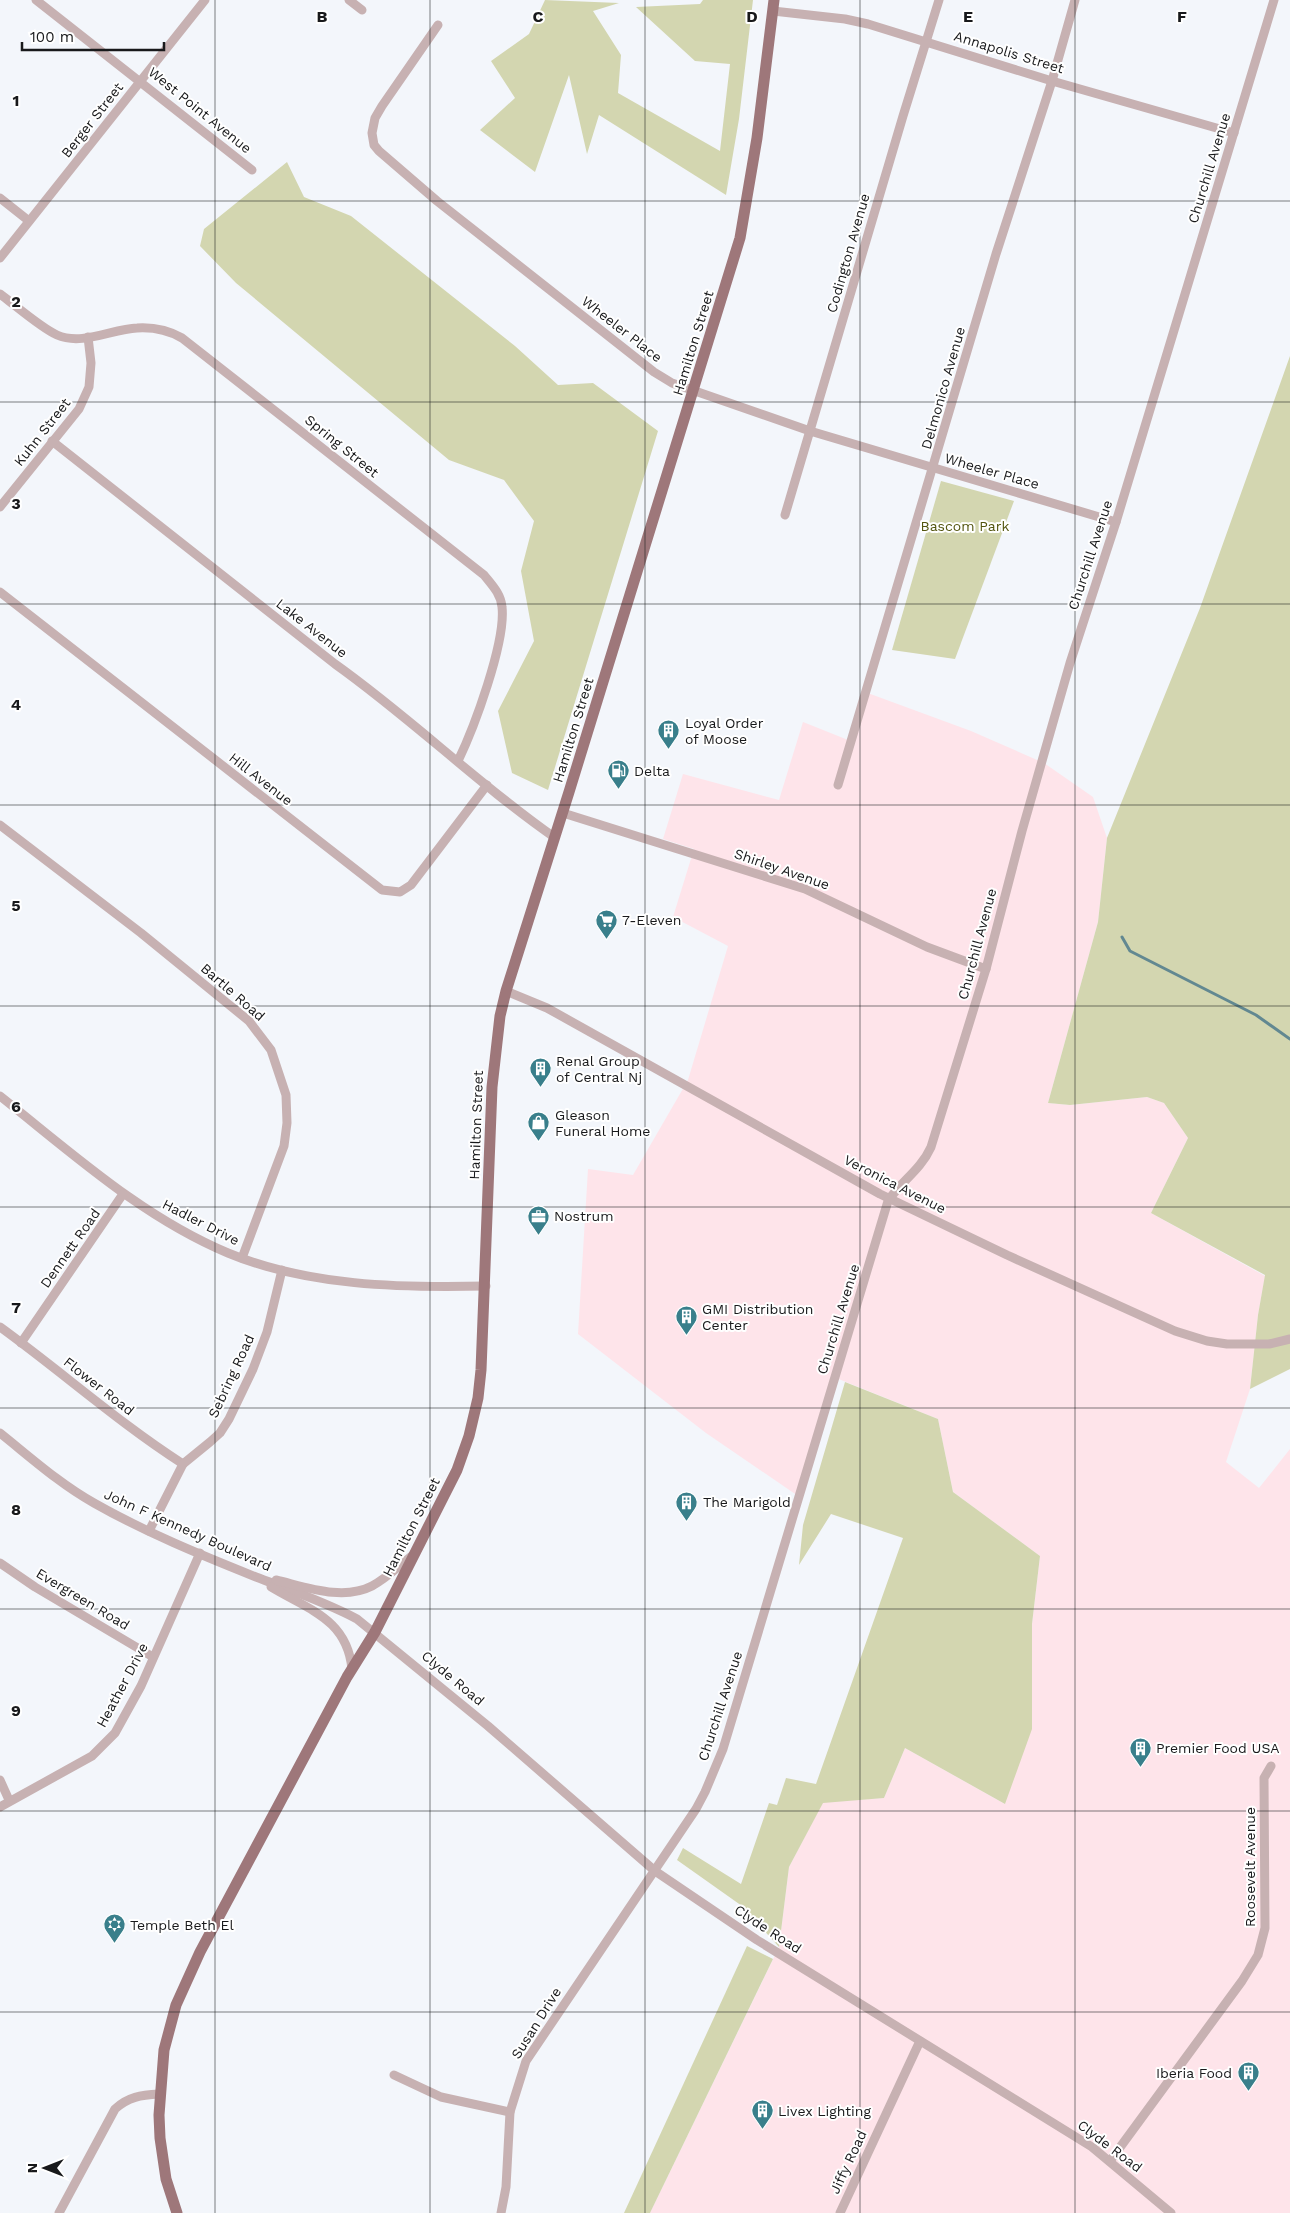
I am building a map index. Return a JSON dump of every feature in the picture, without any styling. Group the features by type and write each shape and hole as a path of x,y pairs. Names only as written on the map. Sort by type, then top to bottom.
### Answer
{"main road":[{"name":"Hamilton Street","path":"177,2213 166,2179 162,2156 159,2094 164,2050 176,2005 200,1952 352,1668 376,1632 457,1470 469,1436 482,1370 493,1061 506,991 563,813 740,238 757,138 774,5"}],"street":[{"name":"West Point Avenue","path":"36,0 141,80 252,170"},
{"name":"Berger Street","path":"0,258 205,0"},
{"path":"349,0 362,10"},
{"name":"Codington Avenue","path":"786,515 902,116 939,0"},
{"name":"Delmonico Avenue","path":"838,785 934,468 996,254 1052,81 1075,0"},
{"name":"Churchill Avenue","path":"655,1871 705,1792 723,1749 890,1198 925,1160 931,1147 986,969 1022,831 1068,673 1116,522 1274,0"},
{"name":"Annapolis Street","path":"774,5 868,24 1052,81 1234,133"},
{"name":"Wheeler Place","path":"438,25 382,106 374,125 374,145 437,201 654,372 672,383 810,431 1116,522"},
{"path":"0,198 29,222"},
{"name":"Spring Street","path":"0,294 57,335 70,338 88,337 136,328 161,329 182,338 484,575 497,590 502,606 502,627 493,664 458,761"},
{"name":"Kuhn Street","path":"0,507 79,409 89,387 91,363 88,337"},
{"name":"Lake Avenue","path":"52,441 335,664 379,695 522,815 554,837"},
{"name":"Hill Avenue","path":"0,592 382,890 400,892 411,885 487,785"},
{"name":"Shirley Avenue","path":"563,813 805,889 927,947 986,969"},
{"name":"Bartle Road","path":"0,825 134,927 249,1020 271,1050 286,1095 288,1124 284,1146 242,1258"},
{"name":"Veronica Avenue","path":"506,991 547,1008 890,1198 1007,1255 1174,1331 1227,1344 1269,1344 1290,1339"},
{"name":"Hadler Drive","path":"0,1096 122,1194 191,1234 242,1258 282,1270 330,1279 372,1284 486,1286"},
{"name":"Dennett Road","path":"21,1343 122,1194"},
{"name":"Sebring Road","path":"149,1531 183,1464 220,1433 229,1419 253,1369 267,1332 282,1270"},
{"name":"Flower Road","path":"0,1327 100,1406 156,1447 183,1464"},
{"name":"John F Kennedy Boulevard","path":"0,1433 57,1478 93,1502 149,1531 338,1609 376,1632"},
{"name":"Heather Drive","path":"0,1807 92,1756 115,1733 141,1686 200,1553"},
{"path":"247,1573 331,1592 354,1592 372,1586 415,1554"},
{"name":"Evergreen Road","path":"0,1563 153,1657"},
{"path":"247,1573 322,1616 334,1625 347,1646 352,1668"},
{"name":"Clyde Road","path":"376,1632 655,1871 757,1940 1092,2147 1110,2160 1171,2213"},
{"name":"Roosevelt Avenue","path":"1110,2160 1242,1982 1258,1955 1265,1928 1264,1778 1271,1766"},
{"path":"0,1780 10,1800"},
{"name":"Susan Drive","path":"501,2213 506,2187 510,2112 526,2061 655,1871"},
{"name":"Jiffy Road","path":"840,2213 920,2041"},
{"path":"394,2075 441,2097 510,2112"},
{"path":"59,2213 115,2110 124,2101 141,2095 159,2094"}],"shaded area":[{"path":"865,692 971,731 1044,763 1093,797 1107,838 1098,922 1048,1103 1070,1105 1147,1097 1164,1103 1188,1138 1151,1213 1265,1276 1258,1315 1250,1389 1226,1462 1259,1488 1290,1449 1290,2213 650,2213 779,1947 789,1867 823,1802 884,1798 905,1748 1005,1804 1032,1624 1040,1556 953,1492 938,1419 836,1378 801,1498 706,1433 578,1334 588,1169 633,1175 688,1080 728,946 673,917 694,849 663,839 683,774 779,800 803,722 853,742"}],"green space":[{"path":"545,0 619,3 593,11 621,55 618,93 720,151 730,64 695,61 636,7 700,4 703,0 753,0 739,119 726,195 599,115 587,154 569,75 535,172 480,130 515,98 491,61 529,34"},
{"path":"287,162 304,197 351,216 515,346 558,385 593,383 658,431 548,790 512,773 498,711 534,641 521,571 534,521 504,480 449,460 236,283 200,246 204,229"},
{"path":"1290,356 1290,1369 1250,1389 1258,1315 1265,1275 1151,1213 1188,1138 1164,1103 1147,1097 1070,1105 1048,1103 1098,922 1107,838 1200,608"},
{"name":"Bascom Park","path":"941,481 1014,501 955,659 892,650"},
{"path":"845,1382 938,1419 953,1492 1040,1556 1032,1624 1032,1729 1005,1804 905,1748 884,1798 823,1803 789,1867 779,1947 742,1906 677,1860 683,1848 741,1884 769,1803 777,1805 786,1778 816,1784 903,1538 831,1514 799,1565 803,1525"},
{"path":"747,1946 773,1959 650,2213 624,2213"}],"waterway":[{"path":"1122,937 1130,951 1256,1015 1290,1039"}],"place":[{"name":"Loyal Order of Moose","path":"669,750"},
{"name":"Delta","path":"618,790"},
{"name":"7-Eleven","path":"606,939"},
{"name":"Renal Group of Central Nj","path":"540,1088"},
{"name":"Gleason Funeral Home","path":"539,1142"},
{"name":"Nostrum","path":"538,1235"},
{"name":"GMI Distribution Center","path":"686,1336"},
{"name":"The Marigold","path":"687,1521"},
{"name":"Premier Food USA","path":"1140,1767"},
{"name":"Temple Beth El","path":"114,1944"},
{"name":"Iberia Food","path":"1248,2092"},
{"name":"Livex Lighting","path":"762,2130"}]}
